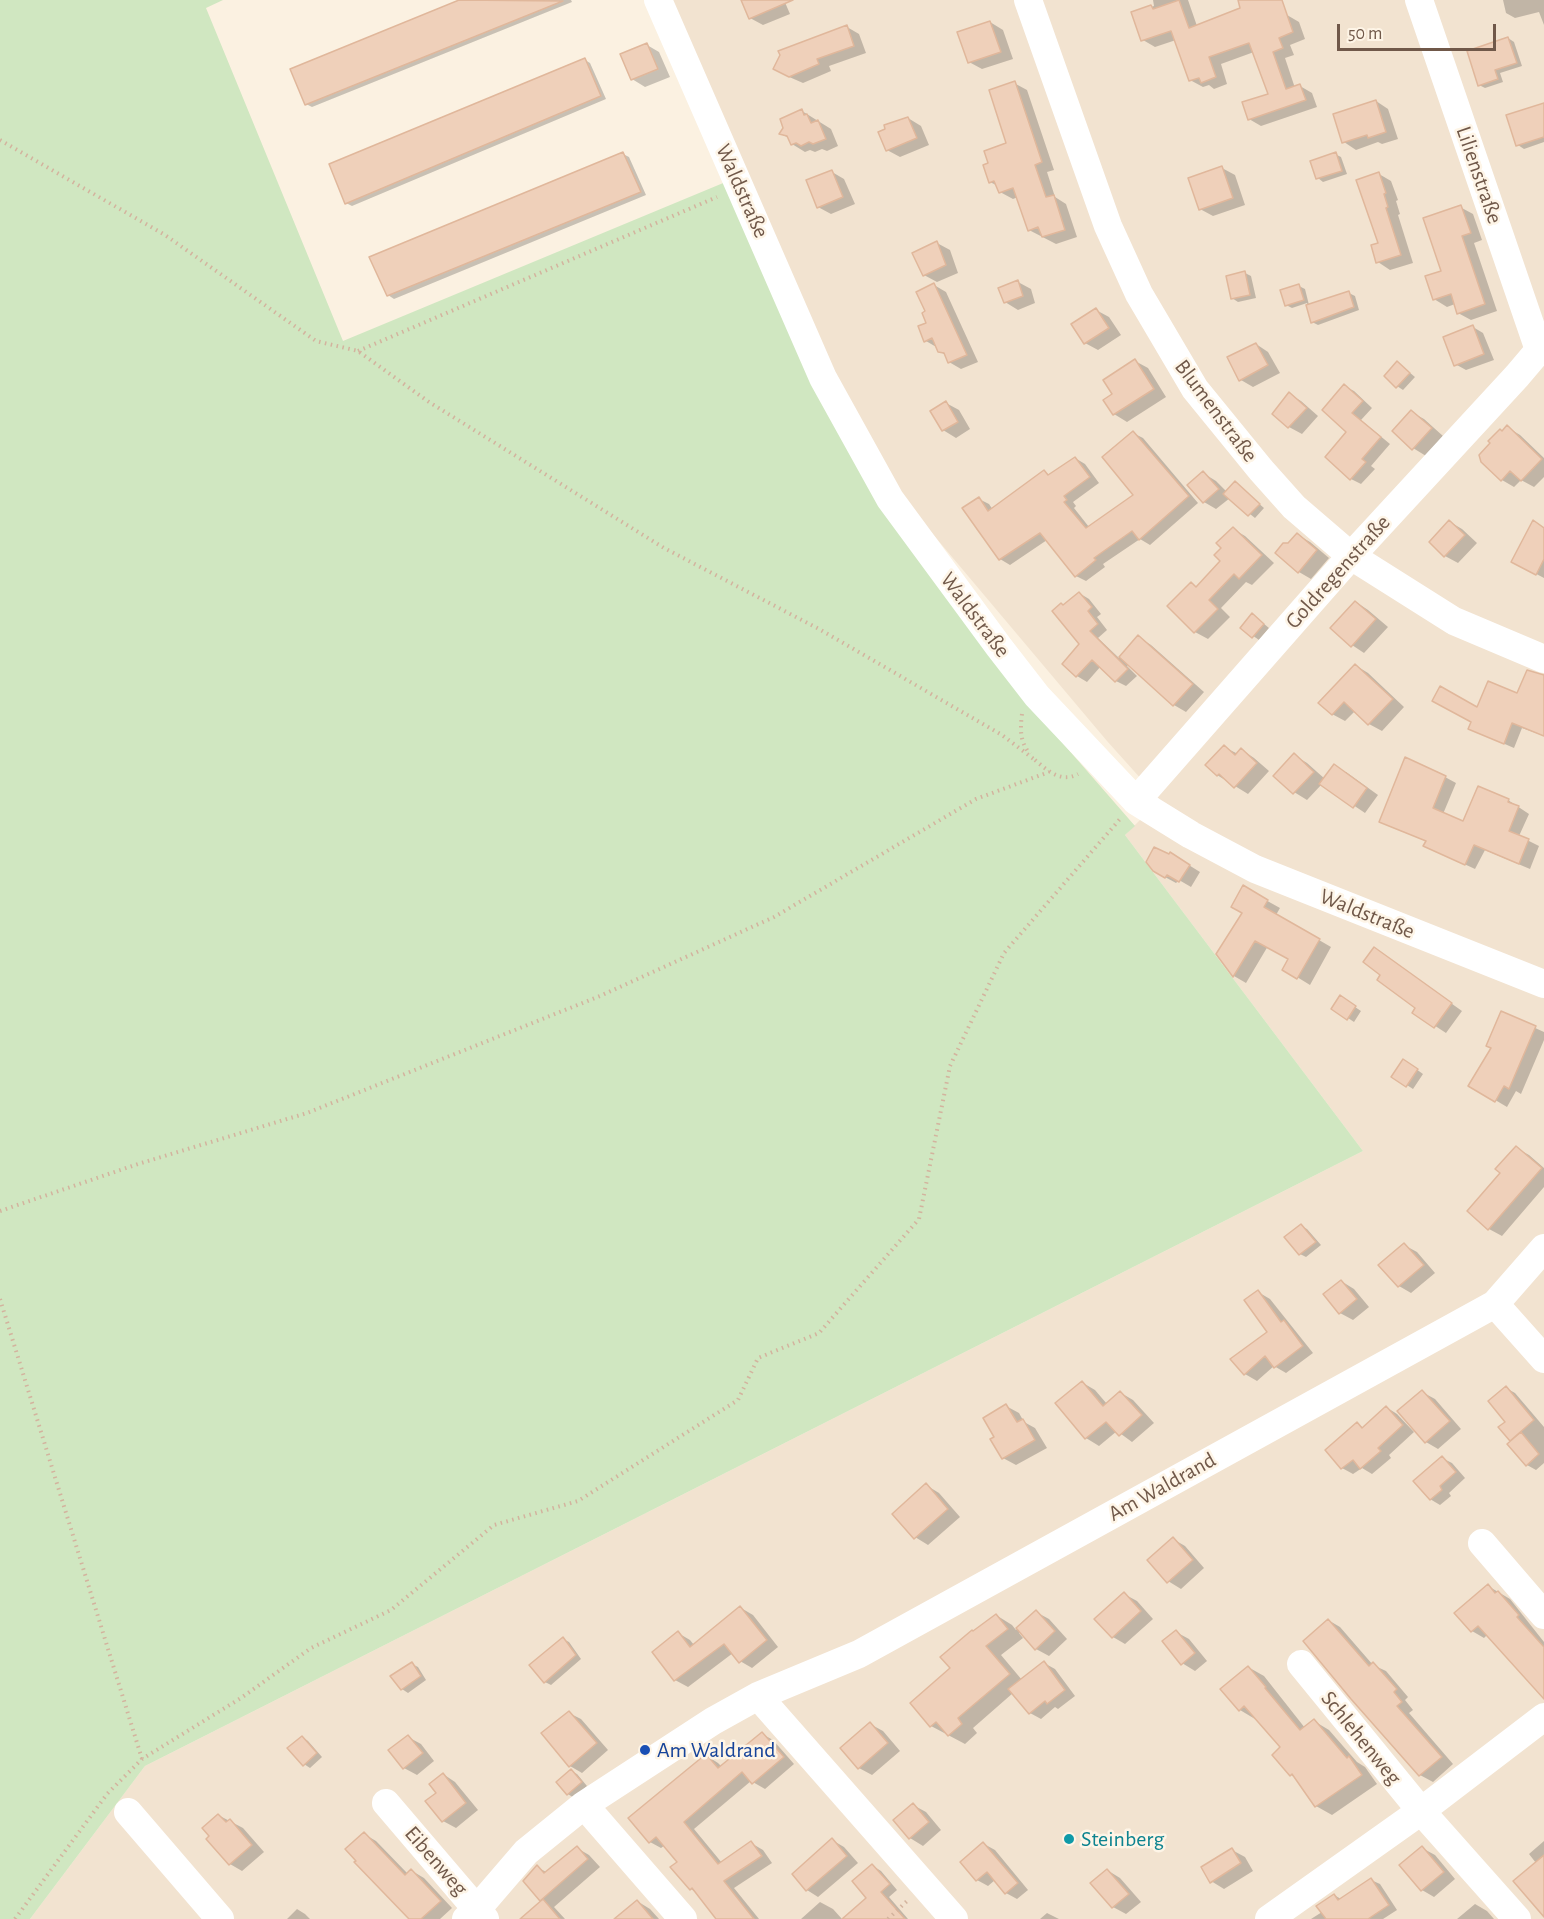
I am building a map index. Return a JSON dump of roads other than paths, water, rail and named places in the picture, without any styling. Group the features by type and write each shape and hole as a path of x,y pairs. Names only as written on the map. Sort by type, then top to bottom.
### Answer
{"street":[{"name":"Waldstraße","path":"658,0 823,378 890,499 1037,696 1136,801 1191,835 1256,869 1544,984"},
{"name":"Blumenstraße","path":"1028,0 1108,226 1139,294 1195,389 1294,507 1351,556 1454,621 1544,659"},
{"name":"Lilienstraße","path":"1419,0 1541,350"},
{"name":"Goldregenstraße","path":"1136,801 1351,556 1541,350"},
{"name":"Am Waldrand","path":"476,1916 526,1852 584,1805 713,1721 758,1696 860,1653 1495,1304 1544,1248"},
{"path":"1495,1304 1544,1359"},
{"path":"1482,1543 1544,1615"},
{"name":"Schlehenweg","path":"1300,1664 1421,1811 1517,1919"},
{"path":"758,1696 954,1919"},
{"path":"1269,1919 1421,1811 1544,1717"},
{"name":"Eibenweg","path":"386,1803 476,1916"},
{"path":"584,1805 683,1919"},
{"path":"128,1812 220,1919"}],"place":[{"name":"Am Waldrand","path":"645,1750"},
{"name":"Steinberg","path":"1069,1839"}]}
